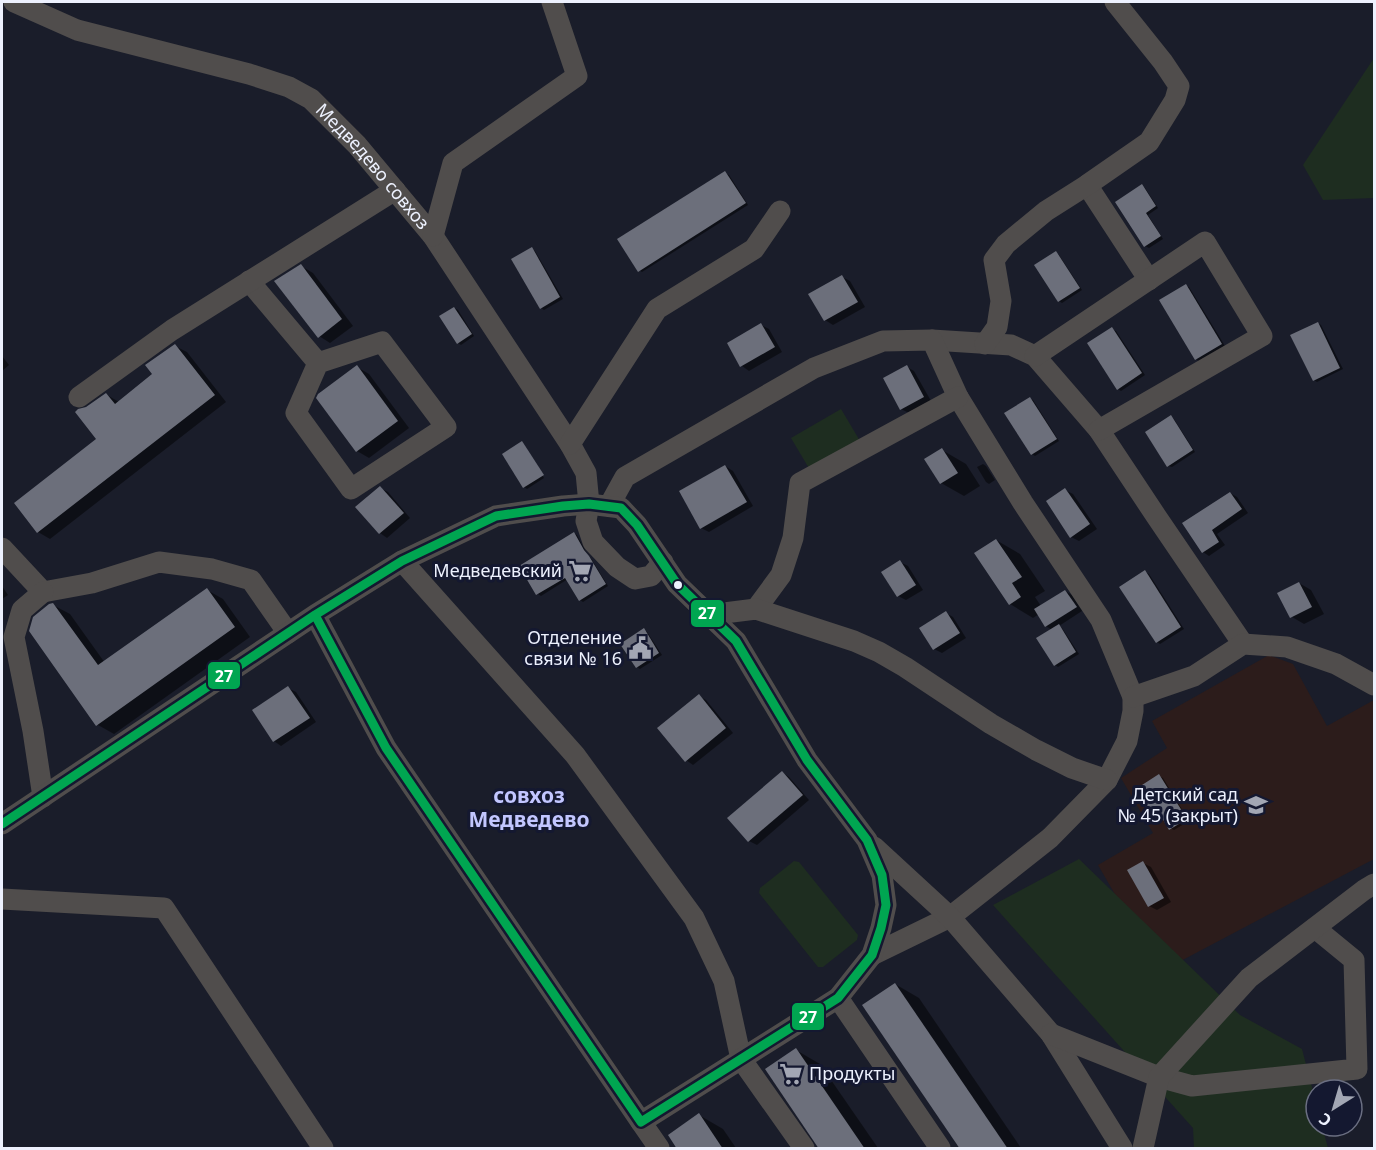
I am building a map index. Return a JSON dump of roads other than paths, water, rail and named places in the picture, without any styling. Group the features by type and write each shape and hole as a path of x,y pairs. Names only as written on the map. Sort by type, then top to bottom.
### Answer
{"street":[{"name":"Медведево совхоз","path":"14,2 77,30 249,74 289,87 311,99 357,145 434,236 570,444 586,473 599,505 586,521 593,542 617,567 635,579 651,576 663,562"},
{"path":"434,236 453,163 577,76 552,2"},
{"path":"985,344 997,327 1001,301 994,260 1006,243 1046,211 1149,142 1175,100 1179,86 1163,62 1115,2"},
{"path":"1087,185 1149,280"},
{"path":"79,397 172,330 395,190"},
{"path":"570,444 657,309 754,249 780,211"},
{"path":"1035,356 1205,242 1262,336 1099,430"},
{"path":"249,281 318,363"},
{"path":"872,955 950,917 1050,838 1107,780 1128,741 1133,711 1133,696 1101,621 1023,503 958,397 932,340"},
{"path":"599,505 625,477 814,368 883,341 932,340 1011,345 1035,356 1099,430 1243,644"},
{"path":"382,342 446,427 351,489 296,413 318,363 382,342"},
{"path":"756,609 781,575 793,538 800,483 958,397"},
{"path":"2,824 315,615 402,561 496,516 563,506 599,505 621,508 637,525 677,584 736,641 807,760 867,840 950,917 1051,1034 1122,1149"},
{"path":"2,548 43,592"},
{"path":"402,561 575,755 694,918 724,981 741,1059 804,1149"},
{"path":"43,797 33,731 10,622 43,592 92,583 159,562 212,569 251,580 288,633"},
{"path":"708,615 756,609 879,652 1036,750 1072,768 1107,780"},
{"path":"315,615 386,748 658,1149"},
{"path":"1133,696 1194,676 1243,644 1287,647 1336,664 1374,685"},
{"path":"641,1122 838,998 872,955 886,905 882,875 867,840"},
{"path":"1143,1149 1159,1077 1249,978 1374,884"},
{"path":"2,899 164,908 323,1149"},
{"path":"1051,1034 1159,1077 1192,1086 1357,1070 1354,960 1315,928"},
{"path":"838,998 940,1149"}],"place":[{"name":"Медведевский","path":"580,571"},
{"name":"Отделение связи № 16","path":"640,648"},
{"name":"Детский сад № 45 (закрыт)","path":"1256,805"},
{"name":"Продукты","path":"791,1074"}],"district":[{"name":"совхоз Медведево","path":"529,808"}]}
